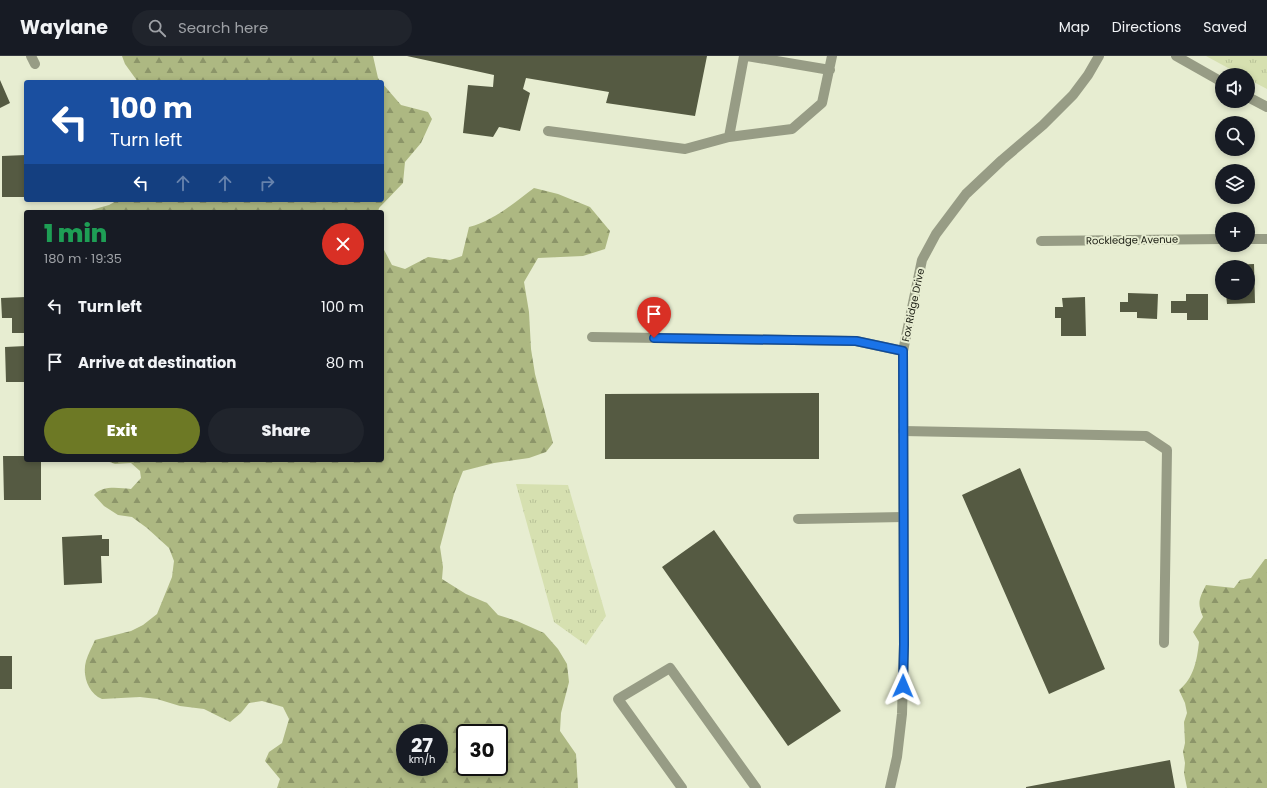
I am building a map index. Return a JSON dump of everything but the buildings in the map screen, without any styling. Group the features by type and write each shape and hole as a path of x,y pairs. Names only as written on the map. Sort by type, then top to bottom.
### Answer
{"street":[{"path":"729,137 745,56 830,70"},
{"path":"548,132 685,149 729,137 792,129 822,103 832,56"},
{"name":"Fox Ridge Drive","path":"890,788 897,757 902,714 904,644 903,351 922,260 936,234 966,194 1002,160 1043,125 1073,95 1088,75 1099,56"},
{"path":"1176,56 1215,78"},
{"path":"1255,101 1267,107"},
{"name":"Rockledge Avenue","path":"1041,241 1215,239"},
{"path":"1255,239 1267,239"},
{"path":"592,337 856,341 903,351"},
{"path":"903,431 1146,436 1167,450 1164,643"},
{"path":"798,519 903,517"},
{"path":"682,788 618,699 670,668 754,787"}],"green space":[{"path":"122,56 373,56 380,80 137,80 125,64"},
{"path":"1206,56 1267,56 1267,89 1255,83 1255,68 1228,68"},
{"path":"384,85 401,105 428,112 432,119 421,143 405,162 403,183 378,210 91,210 114,202 384,202"},
{"path":"534,188 558,194 590,207 610,231 605,249 583,256 538,258 524,282 529,312 531,349 535,374 553,443 546,452 529,458 494,463 463,471 454,494 440,547 443,567 442,579 466,594 487,603 498,615 517,621 544,633 558,649 567,664 569,682 561,713 560,731 576,754 578,788 277,788 280,779 265,761 269,752 282,743 289,719 283,707 262,701 249,703 241,713 230,722 204,709 180,706 157,699 140,697 102,699 97,696 87,683 85,672 86,661 95,640 131,631 143,625 157,614 172,577 174,561 169,548 147,528 132,517 118,515 104,506 94,495 106,488 131,489 141,478 140,471 131,463 115,464 110,462 384,462 384,250 392,265 405,269 428,257 450,260 462,256 469,227 495,216"},
{"path":"516,484 568,485 606,616 586,645 554,622"},
{"path":"1265,559 1267,559 1267,788 1187,788 1184,773 1185,763 1183,752 1185,743 1184,722 1187,713 1185,703 1179,690 1188,680 1196,662 1199,642 1193,632 1203,617 1199,604 1200,598 1206,585 1234,588 1240,580 1251,578"}],"route":[{"path":"654,338 856,341 903,351 903,686"}]}
